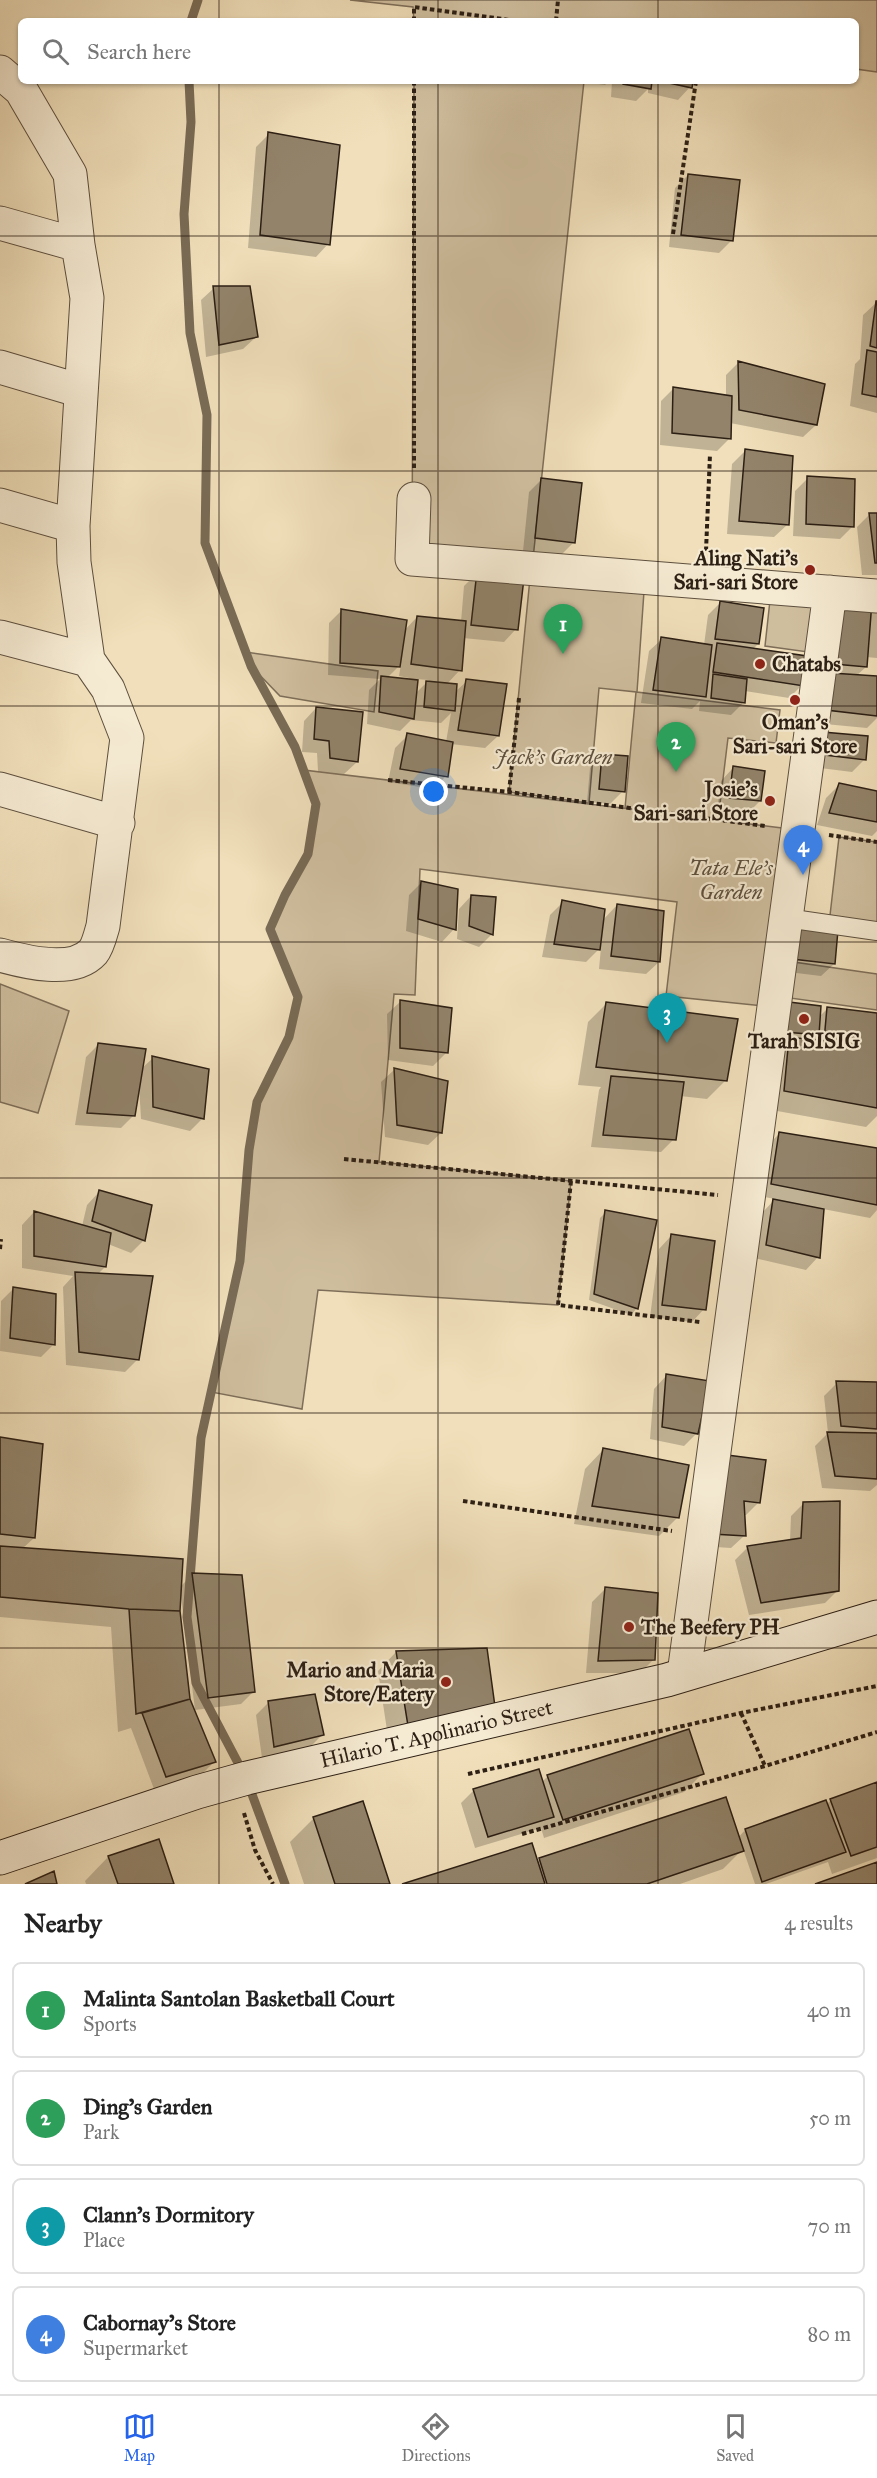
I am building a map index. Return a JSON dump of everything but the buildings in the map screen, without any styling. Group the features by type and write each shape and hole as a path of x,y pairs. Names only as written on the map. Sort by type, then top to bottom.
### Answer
{"street":[{"path":"0,72 21,90 70,174 87,298 73,526 74,562 88,660 108,689 126,738 118,823 103,926 94,951 78,963 31,964 0,955"},
{"path":"0,223 78,245"},
{"path":"0,367 81,391"},
{"path":"414,499 412,559 877,596"},
{"path":"0,505 73,526"},
{"path":"684,1674 830,592"},
{"path":"0,637 88,660"},
{"path":"0,789 118,823"},
{"name":"Hilario T. Apolinario Street","path":"0,1858 235,1781 684,1674 877,1617"}],"lane":[{"path":"786,918 877,931"}],"path":[{"path":"556,18 558,0"},
{"path":"414,18 414,7 495,18"},
{"path":"414,84 414,499"},
{"path":"673,234 696,84"},
{"path":"704,582 710,453"},
{"path":"509,792 519,698"},
{"path":"388,780 509,792 877,842"},
{"path":"344,1159 748,1198"},
{"path":"572,1181 558,1305 731,1326"},
{"path":"0,1249 1,1239"},
{"path":"463,1501 702,1535"},
{"path":"468,1774 741,1713 877,1686"},
{"path":"741,1713 765,1766"},
{"path":"522,1834 877,1732"},
{"path":"235,1781 255,1850 273,1884"}],"green space":[{"path":"350,0 877,0 877,72 859,69 859,18 414,18 413,7"},
{"path":"414,84 584,84 532,568 645,577 637,692 780,710 776,743 728,738 718,820 798,830 780,960 877,974 877,1010 776,996 774,1007 666,996 677,902 420,869 415,995 394,994 379,1162 571,1181 558,1305 318,1290 302,1409 211,1392 240,1261 249,1150 257,1102 289,1037 298,997 270,929 308,854 316,804 303,770 656,812 625,808 636,692 599,688 589,803 509,792 531,568 412,559"},
{"path":"771,591 814,596 808,652 765,646"},
{"path":"245,652 378,671 374,712 280,696 251,666"},
{"path":"839,837 877,842 877,931 829,924"},
{"path":"0,984 69,1011 38,1113 0,1102"}],"waterway":[{"path":"192,18 198,0"},
{"path":"189,84 191,122 184,214 190,333 207,415 205,543 251,666 295,747 316,804 308,854 285,895 270,929 298,997 289,1037 257,1102 249,1150 240,1261 201,1438 187,1617 196,1683 246,1778 285,1884"}],"place":[{"name":"Aling Nati's Sari-sari Store","path":"810,570"},
{"name":"Malinta Santolan Basketball Court","path":"563,654"},
{"name":"Chatabs","path":"760,664"},
{"name":"Oman's Sari-sari Store","path":"795,700"},
{"name":"Ding's Garden","path":"676,772"},
{"name":"Josie's Sari-sari Store","path":"770,801"},
{"name":"Cabornay's Store","path":"803,875"},
{"name":"Tarah SISIG","path":"804,1019"},
{"name":"Clann's Dormitory","path":"667,1043"},
{"name":"The Beefery PH","path":"629,1627"},
{"name":"Mario and Maria Store/Eatery","path":"446,1682"}],"park label":[{"name":"Jack's Garden","path":"553,757"},
{"name":"Tata Ele's Garden","path":"731,880"}]}
